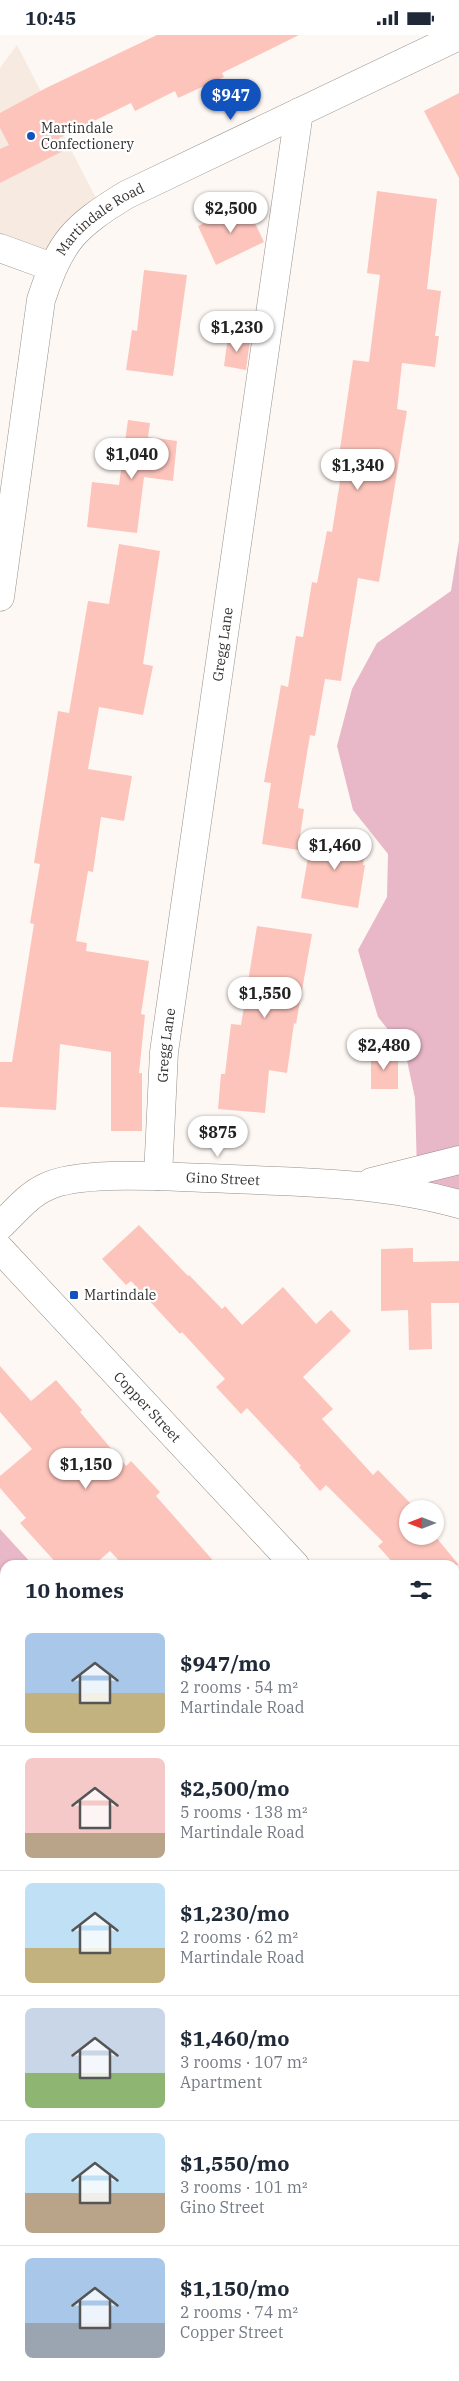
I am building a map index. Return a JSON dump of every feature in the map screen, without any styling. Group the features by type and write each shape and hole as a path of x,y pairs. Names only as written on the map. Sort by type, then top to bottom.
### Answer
{"street":[{"name":"Martindale Road","path":"0,597 9,473 42,300 52,267 69,238 94,215 126,195 459,36"},
{"name":"Gregg Lane","path":"158,1176 164,1052 299,112"},
{"path":"0,248 52,267"},
{"path":"359,1185 459,1159"},
{"name":"Gino Street","path":"0,1225 24,1202 46,1187 67,1180 158,1176 359,1185 433,1197 459,1204"},
{"name":"Copper Street","path":"0,1249 290,1560"}],"shaded area":[{"path":"17,45 100,206 50,264 0,246 0,68"},
{"path":"459,541 459,1206 432,1198 417,1172 415,1098 405,1051 378,1017 358,950 387,897 388,854 353,810 337,746 352,689 377,643 451,591"},
{"path":"0,1529 28,1560 0,1560"}],"building":[{"path":"157,35 299,35 222,73 224,77 178,98 175,91 135,111 131,103 59,138 65,150 0,183 0,149 9,145 0,128 0,113 46,88"},
{"path":"459,93 459,178 424,111"},
{"path":"377,191 437,199 427,289 441,291 435,336 439,336 435,367 402,363 397,409 407,411 379,582 358,578 341,681 325,679 315,736 310,735 298,808 304,809 298,850 262,844 271,783 264,782 281,685 288,687 296,636 303,637 312,582 317,583 327,531 332,532 345,450 340,449 353,360 369,362 380,275 367,273"},
{"path":"246,204 264,242 216,265 198,226"},
{"path":"144,270 187,275 173,376 126,370 132,330 137,331"},
{"path":"228,336 250,340 246,370 224,366"},
{"path":"128,420 150,423 148,437 177,441 173,481 144,477 137,533 87,527 92,482 119,485"},
{"path":"119,544 160,551 143,664 153,666 143,715 99,707 88,769 132,776 124,821 101,817 93,872 88,871 76,941 87,943 86,951 149,961 141,1014 145,1015 139,1073 142,1073 142,1131 111,1131 111,1052 60,1044 56,1110 0,1107 0,1062 12,1062 34,924 30,923 40,864 34,863 58,711 69,713 88,601 109,604"},
{"path":"312,834 366,841 363,865 365,865 358,908 301,898"},
{"path":"257,926 312,934 296,1024 294,1023 287,1073 269,1070 265,1113 218,1109 221,1074 225,1074 231,1024 241,1025"},
{"path":"371,1053 398,1053 398,1089 371,1089"},
{"path":"139,1225 188,1276 222,1309 225,1306 242,1325 283,1287 316,1324 331,1310 351,1331 303,1377 333,1409 322,1419 373,1475 378,1470 407,1500 399,1500 399,1545 442,1545 455,1560 391,1560 378,1546 383,1542 326,1485 320,1491 299,1467 301,1466 247,1408 241,1414 216,1387 225,1379 182,1332 180,1334 131,1281 126,1285 102,1259"},
{"path":"413,1248 413,1262 459,1261 459,1303 431,1303 432,1349 409,1350 408,1310 381,1311 381,1249"},
{"path":"0,1366 31,1401 56,1380 82,1410 80,1412 126,1466 131,1461 160,1492 156,1496 213,1560 118,1560 110,1551 100,1560 53,1560 20,1523 26,1518 0,1488 0,1476 32,1449 0,1412"}],"place":[{"name":"Martindale Confectionery","path":"31,136"},
{"name":"Martindale","path":"74,1295"}]}
